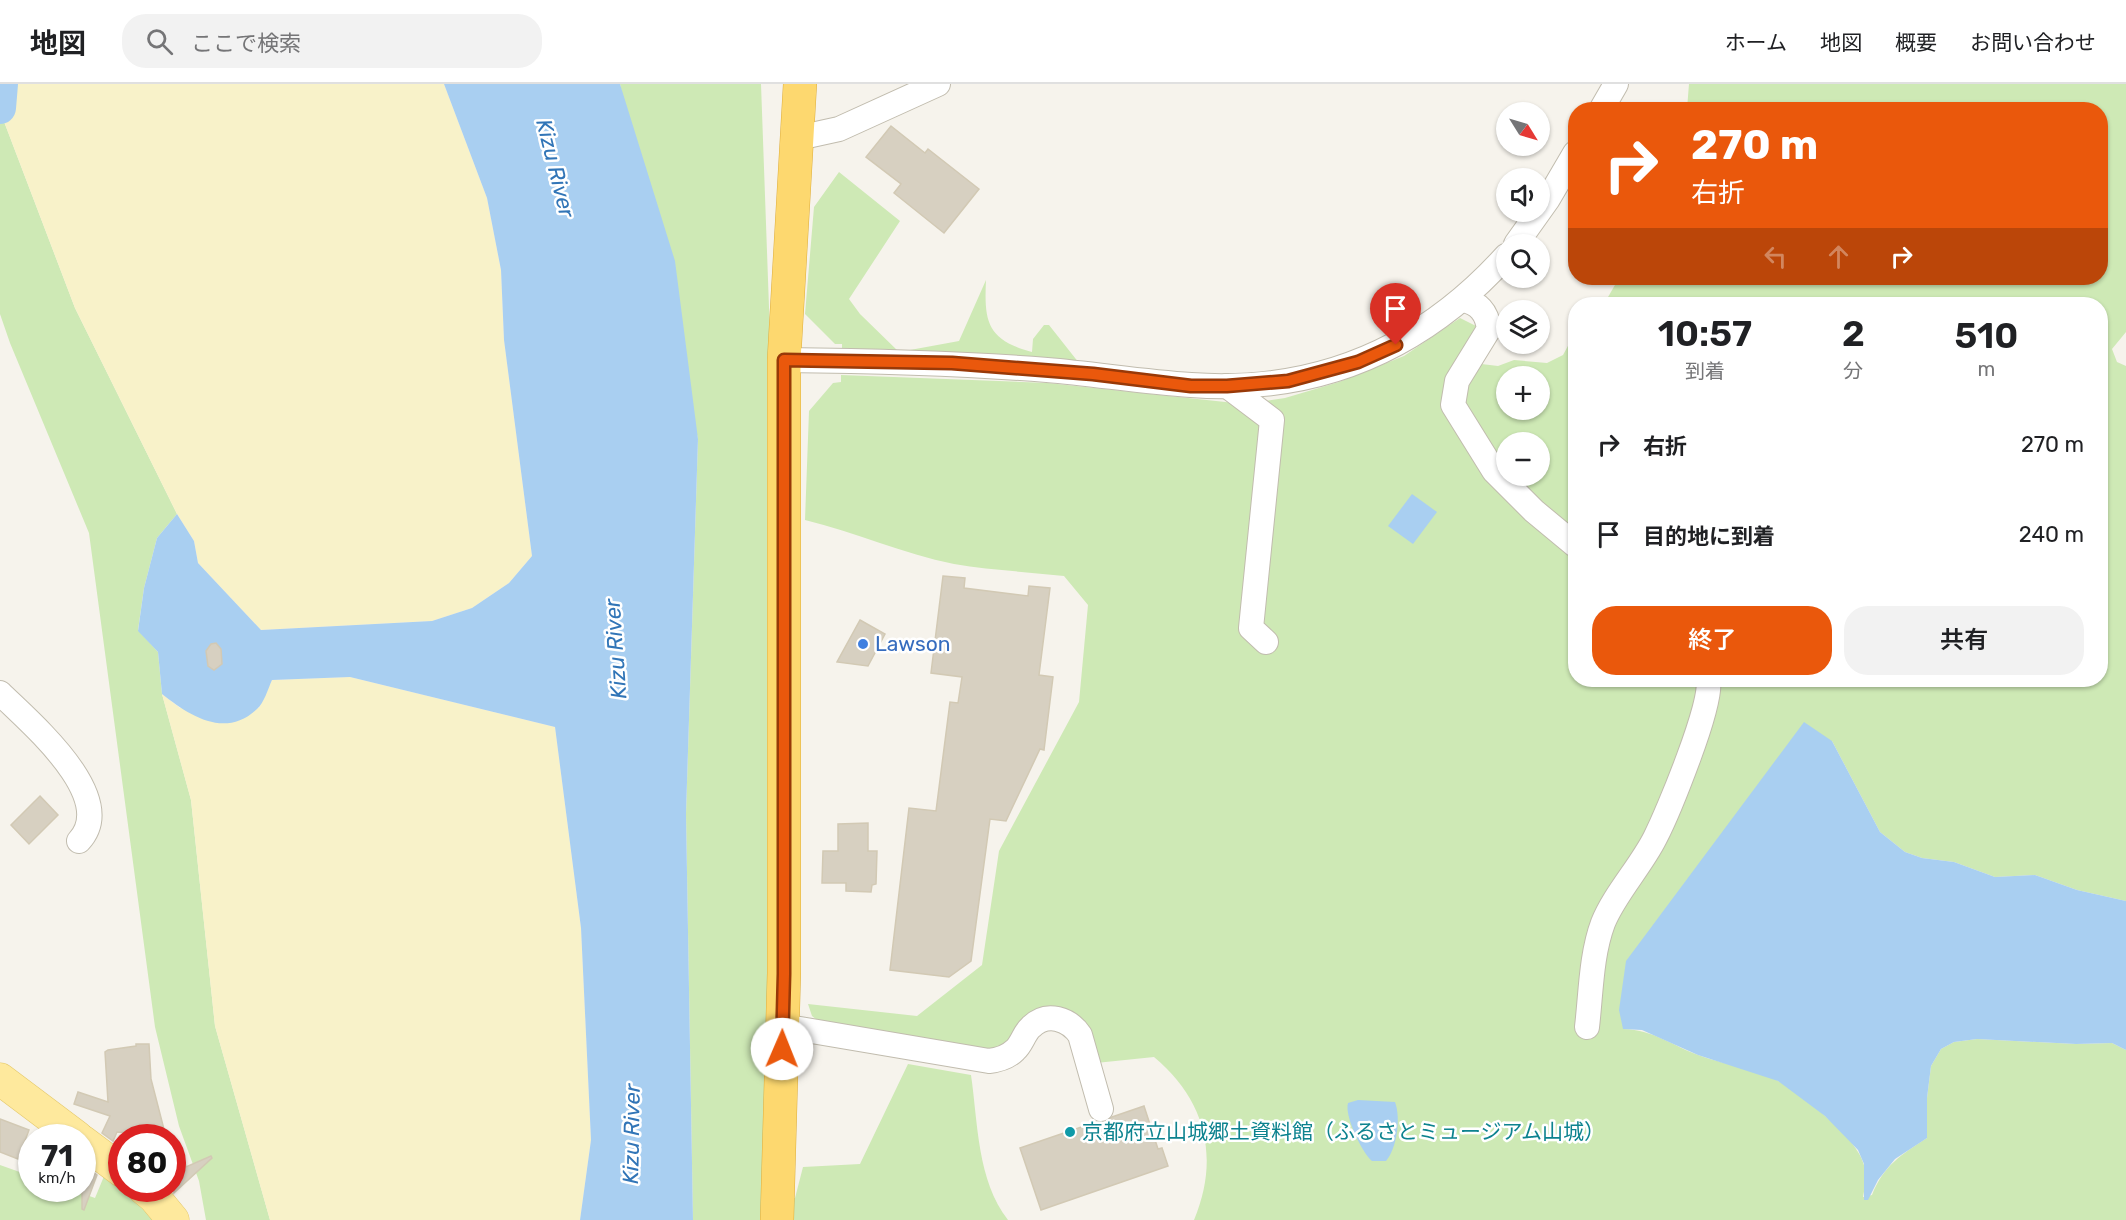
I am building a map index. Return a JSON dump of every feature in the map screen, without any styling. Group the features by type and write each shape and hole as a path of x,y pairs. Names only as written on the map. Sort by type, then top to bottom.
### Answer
{"highway":[{"path":"777,1220 784,974 784,360 800,84"}],"main road":[{"path":"0,1079 60,1124"},
{"path":"158,1202 173,1220"}],"street":[{"path":"798,138 838,129 938,84"},
{"path":"1606,102 1616,84"},
{"path":"1523,234 1568,165"},
{"path":"784,360 952,363 1093,374 1191,386 1227,386 1288,381 1358,362 1396,345 1430,325 1463,300 1496,266"},
{"path":"1463,300 1480,308 1488,321 1489,329 1457,381 1453,405 1494,471 1534,511 1568,539"},
{"path":"1227,386 1272,420 1251,628 1266,642"},
{"path":"1587,1027 1597,950 1604,923 1655,837 1696,736 1709,687"},
{"path":"0,693 63,756 78,779 86,796 89,813 87,829 79,841"},
{"path":"782,1026 989,1061 1007,1056 1016,1050 1031,1027 1038,1022 1046,1019 1062,1020 1080,1035 1101,1109"}],"green space":[{"path":"620,84 761,84 774,447 766,1220 693,1220 686,814 698,439"},
{"path":"1689,84 2126,84 2126,332 2112,349 2117,362 2126,366 2126,901 2077,890 2035,875 1995,877 1954,862 1922,858 1905,852 1880,832 1832,741 1623,1029 1654,1035 1701,1056 1762,1074 1790,1088 1841,1131 1860,1154 1865,1173 1863,1197 1872,1195 1882,1176 1894,1162 1927,1138 1927,1098 1931,1066 1941,1049 1954,1042 1977,1039 2076,1044 2112,1043 2126,1050 2126,1220 1194,1220 1202,1197 1206,1174 1203,1131 1186,1092 1172,1074 1154,1057 1096,1063 1066,1015 1004,1052 822,1024 812,1016 808,1004 917,1016 982,965 999,851 1079,702 1088,605 1064,576 954,564 916,555 805,520 809,411 833,383 841,382 841,375 1048,383 1244,404 1285,398 1339,382 1404,356 1460,318 1476,326 1463,354 1473,363 1498,366 1514,360 1547,363 1563,355 1568,346 1568,687 2108,687 2108,297 1608,297 1615,285 2108,285 2108,102 1688,102"},
{"path":"0,111 75,308 177,514 157,538 144,588 138,630 158,652 162,694 191,800 215,1026 270,1220 206,1220 199,1181 186,1145 186,1124 179,1124 155,1027 89,533 0,314"},
{"path":"839,172 900,221 849,299 860,314 899,352 959,341 986,280 988,318 997,335 1006,342 1032,352 1033,339 1044,325 1049,325 1079,363 842,350 842,344 835,344 805,314 814,207"},
{"path":"908,1064 971,1075 985,1169 990,1187 1008,1220 787,1220 788,1199 795,1198 803,1167 860,1164"},
{"path":"0,1165 18,1171 18,1202 96,1202 96,1196 107,1169 108,1202 146,1202 162,1220 0,1220"}],"sand":[{"path":"0,84 444,84 487,198 501,270 504,340 532,556 509,583 472,608 432,621 261,630 198,563 194,541 177,514 75,308 0,111"},
{"path":"350,677 555,727 581,928 591,1140 580,1220 270,1220 215,1026 191,800 162,694 180,708 259,708 272,680"}],"water":[{"name":"Kizu River","path":"444,84 620,84 675,261 698,439 686,814 693,1220 580,1220 591,1140 581,928 555,727 350,677 272,680 264,700 245,718 233,722 208,721 184,710 162,694 158,652 138,631 144,588 157,538 177,514 194,541 198,563 261,630 432,621 472,608 509,583 532,556 504,340 501,270 487,198"},
{"path":"1412,494 1437,512 1413,544 1388,526"},
{"path":"1804,722 1832,741 1880,832 1905,852 1922,858 1954,862 1995,877 2035,875 2077,890 2126,901 2126,1050 2112,1043 2076,1044 1977,1039 1954,1042 1941,1049 1931,1066 1927,1098 1927,1138 1895,1159 1878,1180 1868,1200 1864,1200 1864,1164 1858,1150 1825,1116 1778,1081 1698,1055 1642,1030 1623,1029 1619,1010 1626,961"},
{"path":"1358,1100 1395,1102 1398,1116 1397,1133 1393,1149 1386,1161 1372,1161 1355,1134 1347,1109 1348,1103"}],"building":[{"path":"891,126 925,153 928,149 979,189 944,233 894,193 901,184 866,157"},
{"path":"943,576 965,578 964,588 1028,596 1029,586 1050,588 1039,675 1053,677 1044,750 1040,749 1006,821 990,819 971,961 949,977 890,970 909,808 936,811 950,702 958,703 962,677 931,673"},
{"name":"Lawson","path":"860,620 885,634 868,666 837,662"},
{"path":"216,643 221,649 222,664 214,670 208,666 206,651 211,644"},
{"path":"40,796 58,815 29,844 11,825"},
{"path":"868,823 868,851 877,851 876,884 872,885 871,892 846,891 846,883 822,883 823,851 838,851 838,824"},
{"path":"136,1044 149,1044 151,1079 163,1124 108,1124 108,1137 102,1133 110,1116 74,1104 78,1092 108,1102 105,1052 136,1046"},
{"path":"1144,1106 1158,1149 1162,1148 1168,1166 1041,1210 1020,1148 1096,1122 1105,1122 1112,1117"},
{"path":"0,1119 18,1126 18,1159 0,1152"},
{"path":"211,1156 212,1158 186,1182 186,1167"},
{"path":"82,1202 87,1202 84,1210"}],"waterway":[{"path":"0,108 2,84"}],"place":[{"name":"Lawson","path":"863,644"},
{"name":"京都府立山城郷土資料館（ふるさとミュージアム山城）","path":"1070,1132"}],"route":[{"path":"782,1049 784,360 952,363 1093,374 1191,386 1227,386 1288,381 1344,367 1396,345"}]}
